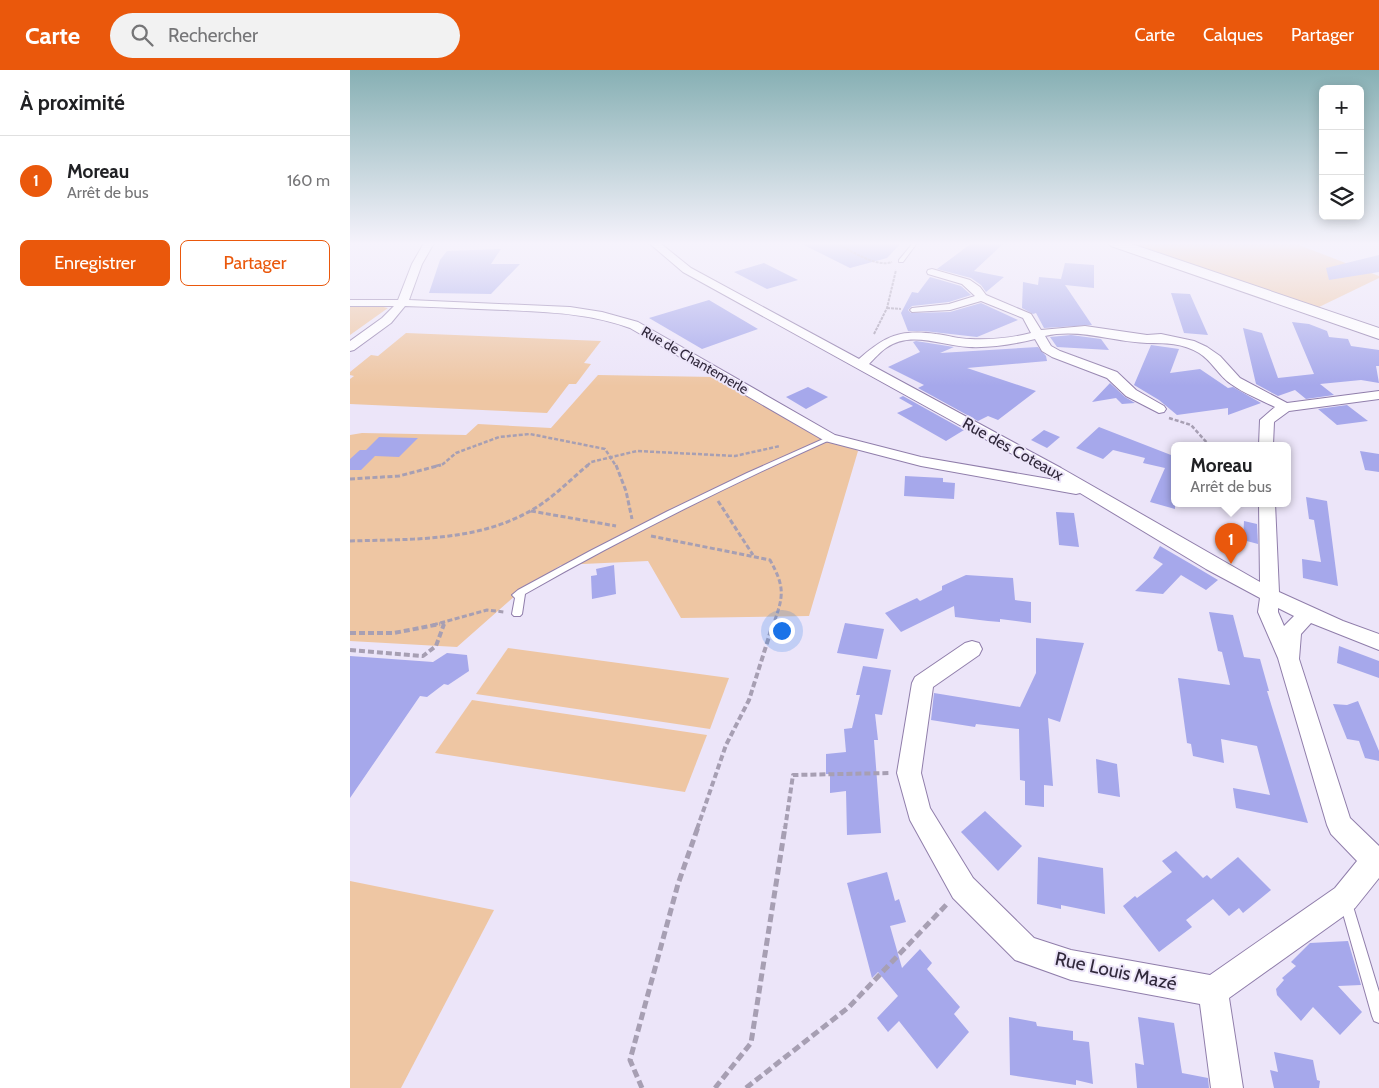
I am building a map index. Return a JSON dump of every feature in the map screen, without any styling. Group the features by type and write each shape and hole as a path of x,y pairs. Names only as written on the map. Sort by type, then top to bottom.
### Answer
{"main road":[{"path":"1253,291 1379,334"}],"street":[{"path":"350,347 386,321 402,302 406,291"},
{"name":"Rue des Coteaux","path":"727,291 865,361 1020,452 1307,615 1379,642"},
{"path":"977,291 982,296 1027,316 1046,348 1056,354 1112,375 1131,393 1159,410"},
{"path":"916,310 950,307 982,296"},
{"name":"Rue de Chantemerle","path":"350,303 402,302 569,310 612,316 634,325 830,438 896,457 1090,492"},
{"path":"865,361 882,345 896,338 907,336 934,337 969,343 1038,336 1048,332 1085,330 1161,338 1178,341 1203,350 1215,359 1235,381 1285,407"},
{"path":"1266,442 1267,420 1285,407 1379,395"},
{"name":"Rue de Chantemerle","path":"998,474 1022,470 1026,463 1020,452"},
{"name":"Rue de Chantemerle","path":"998,474 1050,469 1048,475 1023,479"},
{"path":"1227,1088 1213,991 1345,898 1377,864 1340,825 1288,658 1268,612 1270,595 1268,507"},
{"path":"1288,658 1291,631 1307,615"},
{"name":"Rue Louis Mazé","path":"972,649 924,683 909,773 919,812 963,888 1025,950 1071,965 1213,991"}],"lane":[{"path":"517,614 518,594 711,491 830,438"},
{"path":"1345,898 1379,1016"}],"path":[{"path":"865,361 859,352 861,343 874,334 886,308 891,291"},
{"path":"1159,410 1167,417 1192,426 1206,442"},
{"path":"350,479 399,476 443,464 456,453 499,437 530,434 605,449 612,457 627,487 634,531"},
{"path":"350,541 395,541 464,534 497,525 531,511 549,499 591,462 636,451 735,456 786,445"},
{"path":"711,491 753,556"},
{"path":"531,511 600,522 658,538 770,560 781,580 780,606 749,700 726,745 678,884 630,1060 642,1088"},
{"path":"350,632 394,633 444,623 487,610 517,614"},
{"path":"350,650 424,656 436,646 444,623"},
{"path":"715,1088 751,1043 793,775 909,773"},
{"path":"746,1088 849,1007 963,888"}],"shaded area":[{"path":"1267,291 1353,291 1317,308"},
{"path":"350,306 379,306 388,308 350,335"},
{"path":"406,333 601,341 584,363 591,364 576,384 569,384 547,413 350,404 350,379 354,376 350,375 350,372 371,355 378,356"},
{"path":"598,375 715,377 858,451 809,616 681,618 648,561 561,565 516,595 457,647 350,641 350,435 362,433 466,435 478,424 551,428"},
{"path":"508,648 729,678 710,729 476,694"},
{"path":"472,700 707,735 685,792 435,753"},
{"path":"350,881 494,910 401,1088 350,1088"}],"building":[{"path":"430,291 494,291 491,294 429,293"},
{"path":"920,291 966,291 971,295 949,302 912,306 908,310 911,313 950,312 981,303 1018,320 977,337 908,331 901,313 912,292 918,293"},
{"path":"1023,291 1069,291 1092,325 1044,328 1036,313 1033,314 1022,308"},
{"path":"1171,293 1190,294 1208,335 1184,333"},
{"path":"709,300 758,329 702,349 649,318"},
{"path":"1292,322 1309,324 1327,331 1329,337 1348,339 1351,346 1379,350 1379,366 1376,366 1379,383 1361,380 1320,384 1334,395 1306,399 1295,390 1278,396 1256,384 1243,328 1262,333 1278,378 1314,374"},
{"path":"1071,335 1101,339 1109,350 1057,347 1050,337"},
{"path":"913,342 954,347 940,353 1038,347 1046,356 1047,361 967,368 1036,391 998,420 988,416 978,421 918,388 924,385 888,367 920,352"},
{"path":"1151,345 1179,349 1170,373 1200,369 1228,388 1233,387 1261,403 1228,415 1228,408 1177,415 1159,400 1134,385"},
{"path":"1110,383 1125,397 1135,403 1122,404 1116,398 1092,402"},
{"path":"808,387 828,397 806,409 786,397"},
{"path":"903,396 964,430 946,441 897,413 913,406 899,398"},
{"path":"1347,405 1368,421 1337,425 1318,409"},
{"path":"1099,427 1171,455 1171,507 1175,507 1175,509 1150,502 1165,468 1143,463 1145,458 1113,450 1103,459 1076,448"},
{"path":"1044,430 1060,437 1047,448 1031,440"},
{"path":"379,437 418,438 399,457 375,456 361,470 350,470 350,459 360,450 366,450"},
{"path":"1360,451 1379,454 1379,472 1365,470"},
{"path":"905,476 943,478 943,482 955,483 954,499 904,496"},
{"path":"1306,497 1327,501 1338,586 1303,578 1302,559 1321,562 1314,520 1309,519"},
{"path":"1056,512 1074,513 1079,547 1059,545"},
{"path":"1244,521 1257,524 1258,544 1243,540"},
{"path":"1160,546 1218,580 1206,590 1181,575 1163,594 1135,591 1163,564 1153,558"},
{"path":"614,565 616,594 592,599 591,576 597,575 596,569"},
{"path":"966,575 1013,578 1015,600 1031,602 1031,623 1000,619 1000,622 955,617 954,606 901,632 885,613 917,598 920,601 942,590 942,586"},
{"path":"1209,612 1233,615 1244,657 1260,659 1269,691 1267,691 1308,823 1236,808 1233,788 1270,795 1257,746 1221,739 1224,763 1193,756 1191,744 1187,743 1178,678 1230,685 1222,652 1218,651"},
{"path":"845,623 884,629 877,659 837,653"},
{"path":"1036,638 1084,643 1060,722 1048,718 1053,786 1044,785 1044,807 1025,805 1025,781 1020,780 1019,729 976,724 975,727 931,720 934,693 1020,707 1036,673"},
{"path":"1339,646 1379,661 1379,678 1337,663"},
{"path":"447,653 467,655 469,671 448,685 444,684 427,697 420,696 350,798 350,656 433,662"},
{"path":"863,666 891,670 882,715 875,714 878,740 874,740 881,833 847,835 846,791 830,793 830,774 826,774 826,754 846,752 844,729 852,728 860,695 856,695"},
{"path":"1358,701 1379,751 1379,761 1365,758 1359,741 1347,739 1333,704 1347,705"},
{"path":"1096,759 1117,764 1120,797 1098,793"},
{"path":"985,811 1022,846 998,871 961,832"},
{"path":"1176,851 1203,878 1207,875 1211,879 1238,857 1271,890 1243,913 1239,908 1229,916 1213,899 1186,920 1192,927 1159,952 1123,906 1172,872 1162,861"},
{"path":"1038,857 1103,868 1105,914 1061,905 1061,909 1037,904"},
{"path":"887,872 895,901 899,899 906,922 890,926 902,968 920,949 932,963 927,969 960,1007 954,1014 969,1032 937,1069 899,1021 888,1032 877,1018 898,996 878,972 872,978 847,883"},
{"path":"1348,941 1361,985 1338,986 1362,1012 1340,1035 1313,1007 1301,1021 1277,995 1276,989 1284,980 1282,978 1296,966 1291,962 1310,943"},
{"path":"1009,1017 1036,1022 1037,1026 1073,1031 1073,1040 1089,1042 1093,1084 1076,1080 1076,1085 1010,1075"},
{"path":"1138,1017 1174,1023 1182,1073 1208,1078 1209,1088 1137,1088 1135,1063 1144,1065"},
{"path":"1274,1052 1313,1060 1317,1080 1320,1081 1319,1088 1274,1088 1270,1070 1278,1072"}],"place":[{"name":"Moreau","path":"1231,564"}]}
